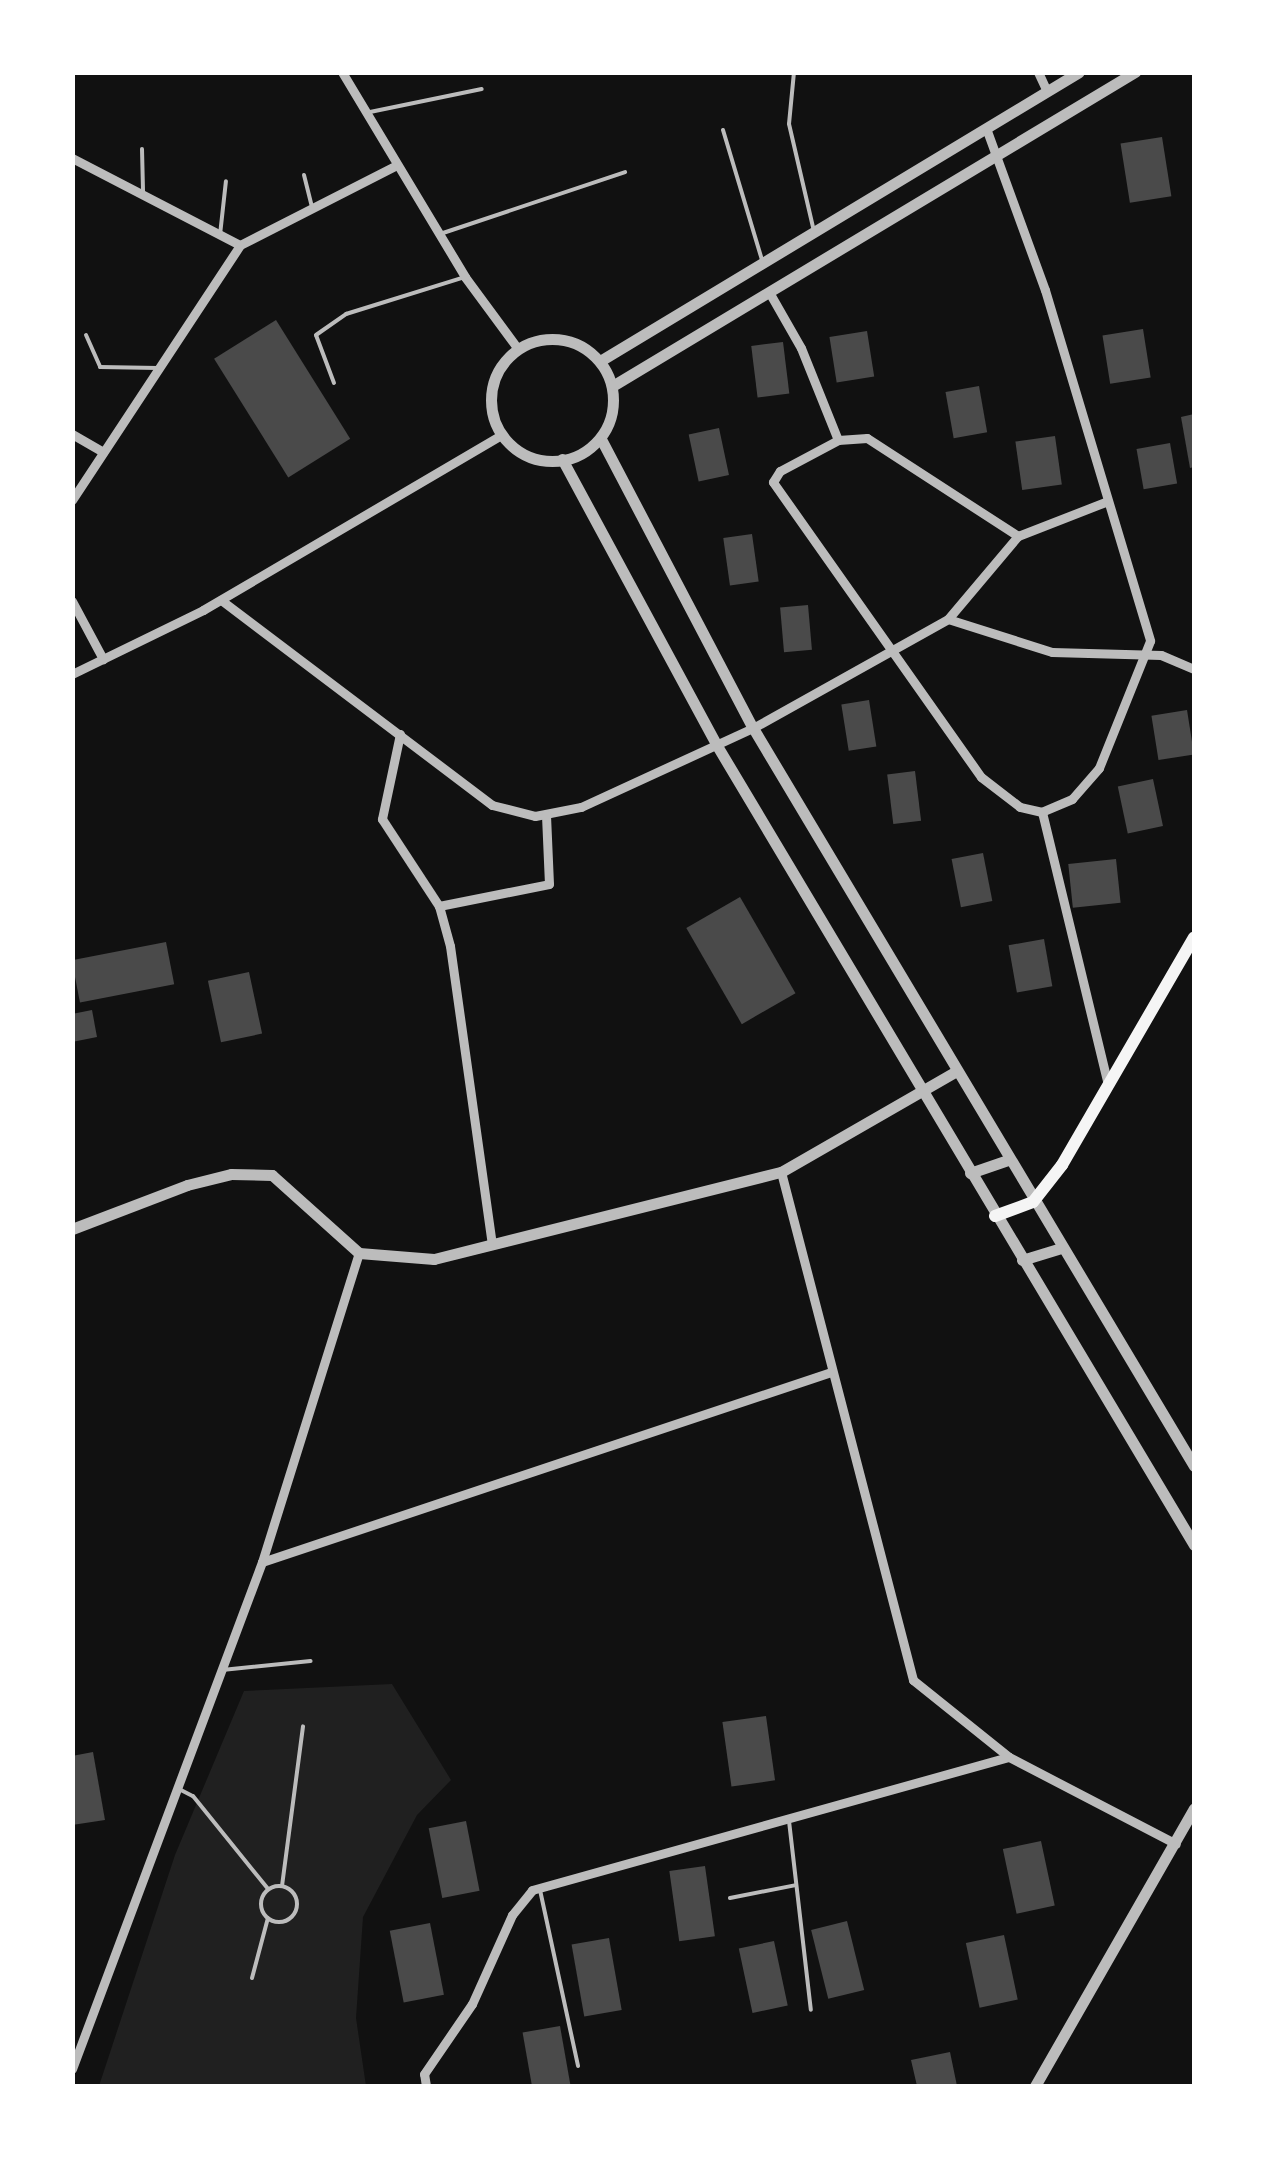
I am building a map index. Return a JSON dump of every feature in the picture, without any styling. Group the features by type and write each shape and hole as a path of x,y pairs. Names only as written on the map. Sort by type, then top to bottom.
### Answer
{"main road":[{"path":"995,1216 1032,1202 1062,1165 1107,1080 1194,937"}],"street":[{"path":"342,72 465,277 518,349"},
{"path":"1038,72 1047,92"},
{"path":"600,360 1078,72"},
{"path":"614,385 1135,72"},
{"path":"986,128 1045,290 1105,502 1146,621 1147,654 1099,768 1072,799 1042,812 1020,807 981,778 773,482 780,471 838,440 882,443 1018,536"},
{"path":"72,158 240,245"},
{"path":"72,500 240,245 398,165"},
{"path":"769,292 801,348 838,440"},
{"path":"566,340 600,360 614,385 612,421 601,439 585,453 562,459 524,456 501,434 492,387 518,349 566,340"},
{"path":"72,434 103,452"},
{"path":"72,674 221,600 501,434"},
{"path":"601,439 753,728 1032,1202 1194,1466"},
{"path":"562,459 716,744 1194,1545"},
{"path":"221,600 492,805 546,815 580,807 753,728 890,647 948,619 1018,536 1105,502"},
{"path":"72,601 102,659"},
{"path":"948,619 1052,652 1147,654 1194,669"},
{"path":"400,734 382,819 439,906 450,946 492,1244"},
{"path":"1042,812 1107,1080"},
{"path":"439,906 549,884 546,815"},
{"path":"72,1229 217,1178 272,1175 360,1253 434,1259 780,1172 955,1072"},
{"path":"970,1173 1008,1160"},
{"path":"780,1172 913,1680 1009,1757 1176,1844"},
{"path":"1022,1260 1061,1248"},
{"path":"72,2069 262,1562 360,1253"},
{"path":"262,1562 831,1372"},
{"path":"426,2086 424,2074 472,2004 512,1915 539,1887 1009,1757"},
{"path":"1036,2086 1194,1808"}],"lane":[{"path":"794,72 790,124 814,232"},
{"path":"366,114 482,89"},
{"path":"723,130 763,262"},
{"path":"142,149 144,195"},
{"path":"442,233 625,172"},
{"path":"304,175 312,208"},
{"path":"220,235 226,181"},
{"path":"334,383 316,335 346,314 465,277"},
{"path":"86,336 100,366 158,368"},
{"path":"222,1670 311,1660"},
{"path":"282,1886 303,1726"},
{"path":"177,1788 193,1796 268,1889"},
{"path":"788,1817 810,2010"},
{"path":"730,1898 796,1885"},
{"path":"268,1889 282,1886 293,1892 295,1914 286,1921 268,1918"},
{"path":"539,1887 578,2066"},
{"path":"252,1978 268,1918 262,1908 268,1889"}],"shaded area":[{"path":"392,1684 451,1780 417,1815 363,1917 356,2018 366,2086 99,2086 175,1855 244,1691"}],"building":[{"path":"1162,137 1171,196 1130,203 1121,144"},
{"path":"276,320 350,439 288,477 214,359"},
{"path":"1143,329 1151,377 1110,384 1103,335"},
{"path":"867,331 874,376 837,382 829,337"},
{"path":"783,342 789,394 758,398 751,346"},
{"path":"979,386 987,432 954,438 946,392"},
{"path":"1194,414 1194,467 1190,468 1181,417"},
{"path":"719,428 729,475 699,481 689,434"},
{"path":"1055,436 1062,485 1022,490 1015,442"},
{"path":"1170,443 1177,483 1144,489 1137,449"},
{"path":"752,534 759,582 730,586 723,538"},
{"path":"808,605 812,650 784,652 780,607"},
{"path":"869,700 876,746 849,751 841,704"},
{"path":"1187,710 1194,754 1158,760 1151,716"},
{"path":"915,771 921,821 893,824 887,774"},
{"path":"1153,779 1163,826 1128,833 1118,786"},
{"path":"983,853 992,901 961,907 952,859"},
{"path":"1116,859 1121,903 1073,908 1068,864"},
{"path":"740,897 796,993 742,1024 686,928"},
{"path":"1044,939 1052,986 1017,993 1009,945"},
{"path":"166,942 174,984 80,1003 72,960"},
{"path":"249,972 262,1034 221,1042 208,981"},
{"path":"92,1010 97,1037 72,1042 72,1014"},
{"path":"766,1716 775,1780 731,1786 722,1722"},
{"path":"93,1752 105,1820 72,1825 72,1756"},
{"path":"466,1821 480,1891 442,1898 429,1828"},
{"path":"1041,1841 1055,1906 1017,1914 1003,1849"},
{"path":"705,1866 715,1936 679,1941 669,1871"},
{"path":"847,1921 864,1990 828,1999 811,1930"},
{"path":"430,1923 444,1995 404,2002 390,1931"},
{"path":"1004,1935 1018,2000 980,2008 966,1943"},
{"path":"609,1938 622,2010 584,2016 572,1945"},
{"path":"774,1941 788,2006 753,2013 739,1948"},
{"path":"560,2026 571,2086 532,2086 523,2033"},
{"path":"950,2052 957,2086 917,2086 911,2060"}]}
